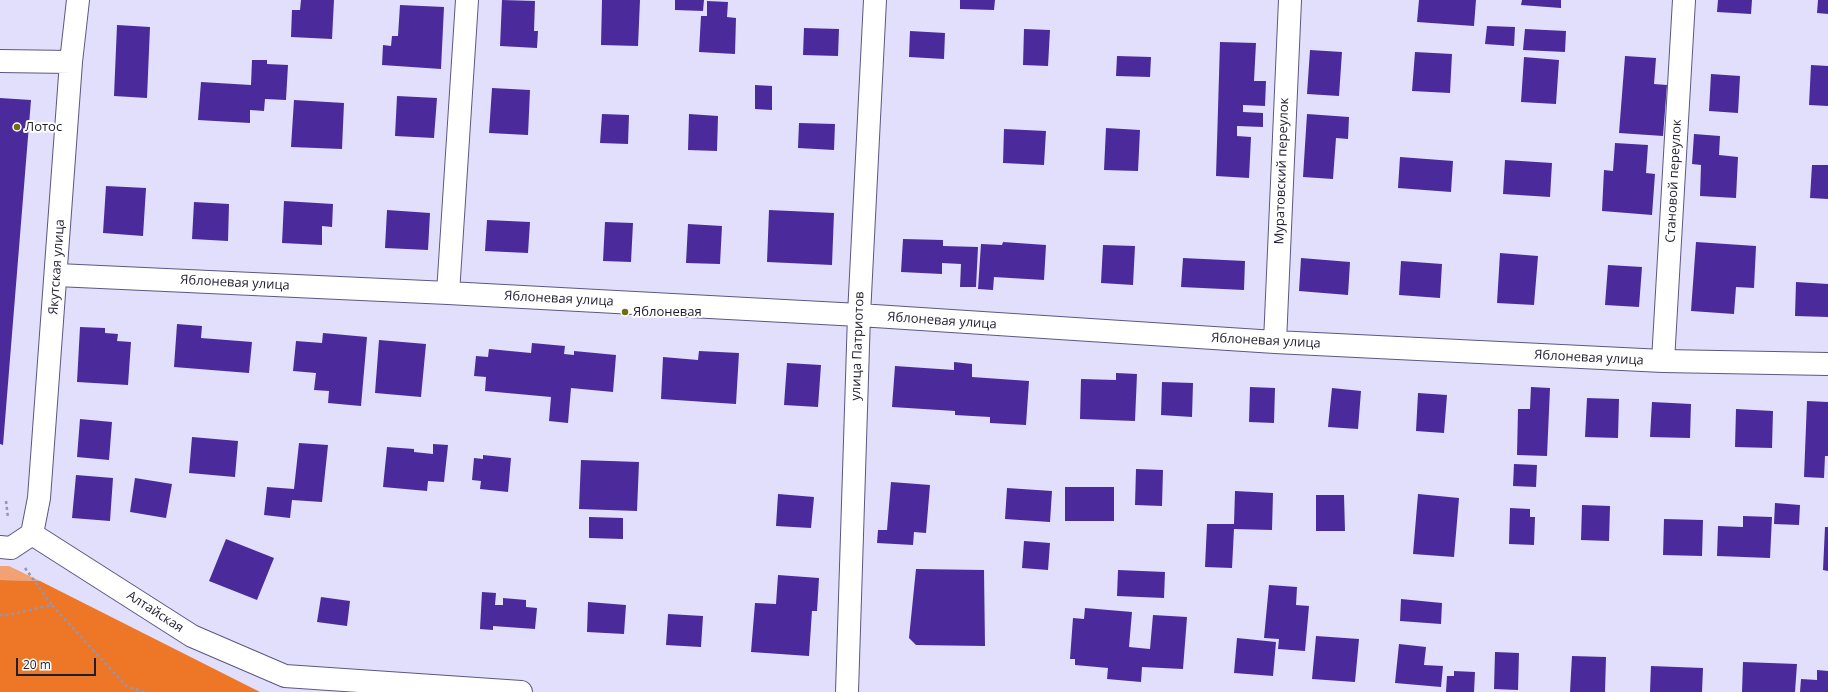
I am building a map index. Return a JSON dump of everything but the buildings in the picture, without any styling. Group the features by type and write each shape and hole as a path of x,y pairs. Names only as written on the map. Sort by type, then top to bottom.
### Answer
{"street":[{"name":"Якутская улица","path":"32,534 39,498 57,275 71,62 78,0"},
{"path":"448,293 467,0"},
{"name":"улица Патриотов","path":"847,692 859,316 875,0"},
{"name":"Муратовский переулок","path":"1275,342 1290,0"},
{"name":"Становой переулок","path":"1663,361 1684,0"},
{"path":"0,61 71,62"},
{"name":"Яблоневая улица","path":"57,275 448,293 859,316 1275,342 1663,361 1828,364"},
{"path":"0,547 11,548 32,534"},
{"name":"Алтайская","path":"32,534 192,636 285,676 521,692"}],"path":[{"path":"0,614 2,617 52,605 126,686 144,692"}],"shaded area":[{"path":"0,566 9,566 40,581 0,580"},
{"path":"0,580 40,581 260,692 0,692"}],"place":[{"name":"Лотос","path":"17,127"},
{"name":"Яблоневая","path":"625,312"}]}
